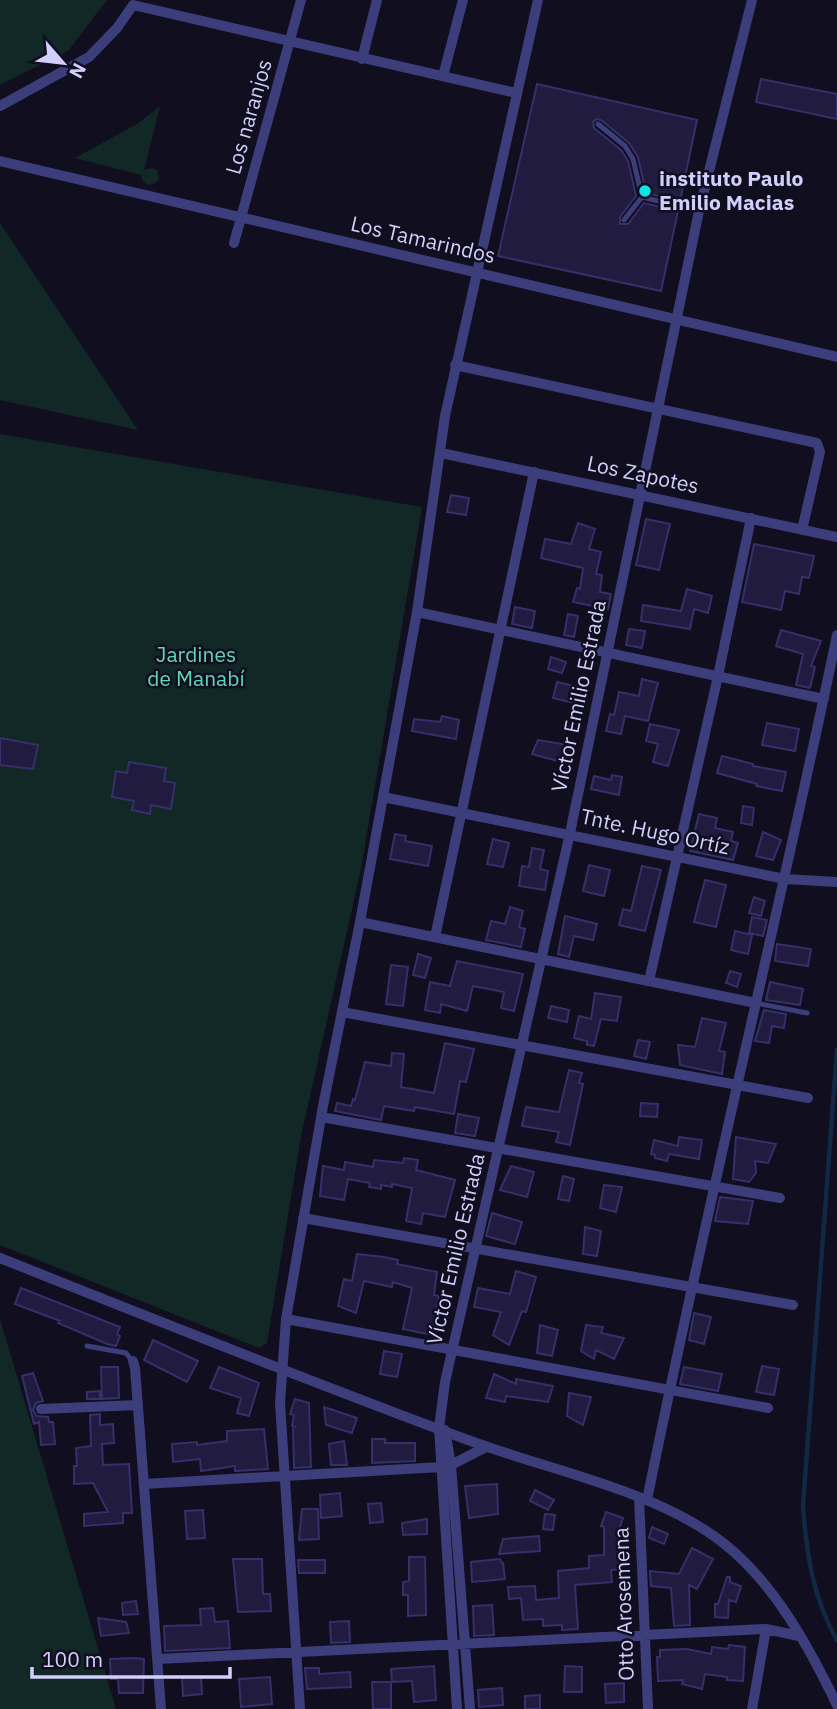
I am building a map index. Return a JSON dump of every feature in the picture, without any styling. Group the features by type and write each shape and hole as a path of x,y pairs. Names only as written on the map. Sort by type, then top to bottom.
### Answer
{"street":[{"name":"Los naranjos","path":"234,243 301,0"},
{"path":"362,59 377,0"},
{"path":"443,76 463,0"},
{"path":"300,1709 280,1403 286,1319 321,1117 417,612 445,416 475,272 538,0"},
{"name":"Víctor Emilio Estrada","path":"446,1466 442,1400 452,1349 570,833 675,319 751,0"},
{"path":"0,106 89,57 117,28 133,5 516,93"},
{"name":"Los Tamarindos","path":"0,161 837,357"},
{"path":"455,365 817,443 820,452 802,530"},
{"name":"Los Zapotes","path":"441,453 837,537"},
{"path":"435,937 534,472"},
{"path":"649,981 751,518"},
{"path":"417,612 824,699"},
{"name":"Otto Arosemena","path":"648,1709 644,1635 643,1499 736,1085 790,879 837,635"},
{"name":"Tnte. Hugo Ortíz","path":"383,797 790,879 837,882"},
{"path":"360,922 756,1003"},
{"path":"342,1012 808,1098"},
{"path":"321,1117 780,1198"},
{"path":"303,1218 793,1305"},
{"path":"0,1258 486,1447 643,1499 701,1528 736,1553 769,1591 799,1636 837,1705"},
{"path":"286,1319 768,1408"},
{"path":"133,1361 161,1709"},
{"path":"41,1409 138,1405"},
{"path":"144,1484 446,1466 486,1447"},
{"path":"446,1466 466,1644 470,1709"},
{"path":"446,1466 457,1709"},
{"path":"157,1659 766,1629 799,1636"},
{"path":"752,1709 766,1629"}],"lane":[{"path":"598,124 625,146 633,159 642,197"},
{"path":"642,197 699,211"},
{"path":"624,220 642,197"},
{"path":"756,1003 807,1013"},
{"path":"87,1346 126,1353 133,1361"}],"green space":[{"path":"0,0 107,0 68,51 0,85"},
{"path":"160,106 144,170 157,170 159,178 156,183 148,185 141,175 75,158 137,124"},
{"path":"0,223 138,430 0,400"},
{"name":"Jardines de Manabí","path":"0,434 422,507 361,869 301,1136 267,1343 259,1348 0,1245"},
{"path":"0,1319 116,1709 0,1709"}],"building":[{"path":"761,79 837,94 837,119 756,102"},
{"path":"537,84 697,120 680,201 646,193 638,157 629,143 601,120 593,122 594,128 621,150 628,161 636,196 620,217 620,224 628,224 644,203 678,211 661,291 498,256"},
{"path":"451,495 469,498 466,515 447,512"},
{"path":"646,519 670,524 659,570 636,565"},
{"path":"578,523 595,529 589,549 601,552 596,574 602,575 600,592 611,594 608,609 573,602 577,588 580,589 583,568 541,558 545,539 571,544"},
{"path":"754,544 814,556 809,578 802,577 799,594 785,591 781,610 742,602"},
{"path":"687,589 712,596 708,613 694,609 690,629 641,621 643,605 681,611"},
{"path":"515,607 535,611 532,628 512,624"},
{"path":"568,614 578,616 574,637 564,635"},
{"path":"629,629 645,631 642,648 626,645"},
{"path":"781,630 821,641 811,666 815,667 810,688 796,685 803,654 776,646"},
{"path":"551,657 566,662 562,673 548,669"},
{"path":"642,679 658,683 648,721 625,716 621,734 606,731 610,714 614,715 619,692 639,696"},
{"path":"557,682 578,687 574,703 553,698"},
{"path":"442,716 459,720 456,739 412,731 414,719 440,722"},
{"path":"767,723 799,729 795,751 762,745"},
{"path":"650,724 679,730 668,766 653,762 658,744 646,741"},
{"path":"0,738 38,745 33,769 0,765"},
{"path":"538,740 574,746 569,764 532,754"},
{"path":"722,756 753,766 786,772 782,791 756,786 757,784 717,773"},
{"path":"129,762 166,768 164,781 175,783 171,809 151,805 150,814 132,810 134,801 112,797 116,771 127,773"},
{"path":"612,775 622,777 619,795 591,789 594,776 611,780"},
{"path":"743,806 754,808 752,825 741,823"},
{"path":"699,814 717,818 715,828 733,832 731,841 738,843 733,860 690,851"},
{"path":"763,832 781,840 773,860 756,856"},
{"path":"395,834 406,836 405,841 432,846 428,866 390,859"},
{"path":"493,839 509,843 503,867 487,864"},
{"path":"532,848 544,850 540,869 548,871 545,890 519,886 522,866 529,867"},
{"path":"589,865 610,870 604,896 583,891"},
{"path":"642,866 661,870 645,931 619,925 623,909 631,911"},
{"path":"705,880 726,885 716,927 694,922"},
{"path":"754,897 765,901 761,916 749,913"},
{"path":"510,907 523,911 519,927 525,929 521,947 486,940 491,921 505,924"},
{"path":"565,916 597,924 593,940 574,936 569,957 558,954"},
{"path":"752,917 767,920 763,936 749,933"},
{"path":"735,931 752,935 748,954 731,950"},
{"path":"777,944 811,949 808,966 775,961"},
{"path":"418,954 431,958 425,978 413,975"},
{"path":"457,961 523,974 514,1011 501,1008 504,992 473,986 467,1011 441,1004 440,1013 425,1010 430,982 450,986"},
{"path":"391,965 408,967 403,1006 386,1004"},
{"path":"730,971 741,974 737,987 726,983"},
{"path":"770,982 803,989 800,1005 766,1000"},
{"path":"595,993 621,997 617,1021 601,1019 594,1046 574,1038 579,1016 591,1019"},
{"path":"551,1006 569,1010 567,1022 548,1018"},
{"path":"764,1010 786,1014 784,1028 772,1026 769,1043 755,1041"},
{"path":"702,1018 726,1023 719,1051 725,1052 722,1074 680,1065 678,1045 695,1047"},
{"path":"638,1040 650,1042 646,1059 634,1056"},
{"path":"445,1043 474,1049 466,1082 460,1081 454,1114 415,1107 414,1111 384,1106 381,1120 335,1111 337,1103 351,1106 353,1099 355,1100 365,1062 391,1066 392,1053 404,1054 401,1087 434,1093"},
{"path":"569,1070 582,1073 579,1083 583,1084 570,1145 556,1142 559,1132 522,1126 526,1107 559,1112"},
{"path":"641,1103 658,1104 657,1117 640,1116"},
{"path":"458,1114 479,1118 475,1136 455,1133"},
{"path":"679,1137 702,1140 699,1159 669,1154 667,1161 651,1154 654,1140 678,1146"},
{"path":"736,1137 776,1144 768,1163 755,1161 756,1173 749,1182 733,1179"},
{"path":"404,1158 418,1160 416,1170 455,1180 445,1217 423,1213 421,1224 406,1221 412,1188 392,1184 392,1187 381,1185 381,1189 369,1187 370,1183 348,1179 344,1200 320,1196 323,1166 344,1170 345,1162 373,1167 374,1160 403,1163"},
{"path":"511,1166 534,1172 527,1197 500,1190"},
{"path":"563,1176 574,1179 569,1201 558,1199"},
{"path":"604,1185 622,1187 616,1212 600,1208"},
{"path":"720,1197 753,1201 748,1224 715,1221"},
{"path":"492,1213 522,1222 515,1244 486,1236"},
{"path":"585,1227 601,1231 597,1256 583,1254"},
{"path":"357,1254 398,1260 397,1264 437,1272 434,1295 439,1296 432,1335 403,1329 412,1288 393,1282 392,1287 364,1281 356,1313 338,1306 344,1279 352,1281"},
{"path":"516,1271 536,1277 526,1312 522,1311 509,1345 493,1335 501,1312 474,1307 478,1288 510,1294"},
{"path":"21,1288 120,1327 116,1346 15,1304"},
{"path":"694,1313 711,1317 704,1344 689,1340"},
{"path":"540,1325 558,1330 552,1356 537,1353"},
{"path":"586,1325 603,1327 601,1333 624,1338 614,1359 596,1350 594,1359 581,1351"},
{"path":"153,1340 198,1361 187,1382 144,1360"},
{"path":"384,1351 402,1354 397,1377 380,1374"},
{"path":"762,1366 779,1369 774,1395 756,1392"},
{"path":"101,1367 118,1367 119,1398 102,1399"},
{"path":"219,1367 259,1383 249,1416 237,1413 241,1398 210,1388"},
{"path":"684,1367 722,1374 718,1391 680,1384"},
{"path":"33,1373 43,1401 36,1403 33,1410 37,1416 48,1417 49,1422 53,1422 55,1444 41,1445 39,1422 34,1424 22,1376"},
{"path":"494,1374 516,1384 516,1379 553,1386 548,1402 506,1396 505,1402 486,1398"},
{"path":"100,1391 100,1399 87,1399 87,1392"},
{"path":"569,1393 591,1397 583,1425 567,1416"},
{"path":"295,1399 309,1403 311,1467 294,1468 293,1427 296,1427 292,1426 294,1415 290,1414"},
{"path":"324,1407 357,1418 352,1433 326,1425"},
{"path":"100,1414 100,1425 113,1424 114,1443 102,1444 103,1465 129,1464 132,1513 123,1513 123,1523 84,1526 84,1514 108,1512 93,1483 74,1484 76,1448 91,1446 90,1415"},
{"path":"264,1429 268,1469 235,1471 235,1466 201,1471 200,1459 173,1462 172,1444 197,1442 197,1445 227,1441 227,1431"},
{"path":"372,1439 385,1439 385,1443 415,1443 415,1461 372,1463"},
{"path":"344,1441 347,1465 331,1465 329,1444"},
{"path":"497,1484 498,1514 469,1518 465,1486"},
{"path":"535,1490 554,1500 548,1510 530,1501"},
{"path":"340,1493 342,1516 321,1518 320,1495"},
{"path":"381,1503 383,1522 370,1523 368,1504"},
{"path":"302,1509 318,1509 319,1539 299,1540"},
{"path":"203,1510 205,1538 187,1539 185,1511"},
{"path":"606,1512 623,1518 618,1532 619,1554 626,1554 627,1569 611,1570 612,1582 575,1585 578,1629 562,1630 562,1625 543,1626 543,1619 523,1620 521,1598 509,1599 508,1587 535,1586 536,1600 559,1598 558,1571 589,1568 589,1556 604,1555 604,1527 601,1526"},
{"path":"545,1514 555,1515 553,1530 543,1529"},
{"path":"427,1519 427,1534 403,1535 402,1523"},
{"path":"652,1527 668,1534 664,1544 649,1538"},
{"path":"539,1536 540,1551 499,1554 503,1539"},
{"path":"692,1548 713,1559 697,1589 689,1585 690,1625 674,1626 671,1588 651,1586 650,1571 679,1574"},
{"path":"409,1557 425,1557 426,1615 408,1616 408,1595 403,1595 403,1582 409,1581"},
{"path":"233,1559 262,1559 263,1594 270,1594 271,1611 238,1612"},
{"path":"500,1559 505,1579 472,1582 471,1562"},
{"path":"298,1560 325,1560 325,1573 299,1573"},
{"path":"727,1577 730,1577 730,1582 741,1586 736,1602 729,1600 728,1618 715,1617 715,1604 718,1604"},
{"path":"136,1601 138,1614 123,1615 122,1603"},
{"path":"492,1605 494,1635 474,1636 473,1606"},
{"path":"213,1608 215,1622 228,1621 230,1648 165,1651 164,1626 201,1625 200,1609"},
{"path":"98,1618 126,1622 129,1633 101,1636"},
{"path":"349,1621 350,1642 331,1643 330,1622"},
{"path":"729,1645 745,1647 743,1681 705,1674 702,1689 682,1684 683,1680 658,1681 657,1657 660,1657 660,1650 687,1649 711,1654 712,1647 728,1649"},
{"path":"110,1659 144,1659 143,1693 119,1693 118,1679 111,1679"},
{"path":"434,1666 436,1700 414,1702 412,1681 392,1682 391,1669"},
{"path":"565,1666 582,1667 582,1692 564,1692"},
{"path":"305,1668 319,1668 319,1674 350,1672 351,1687 307,1689"},
{"path":"201,1677 202,1694 183,1696 182,1678"},
{"path":"270,1677 272,1704 241,1707 239,1679"},
{"path":"372,1682 391,1682 391,1709 373,1709"},
{"path":"624,1683 624,1702 606,1703 605,1684"},
{"path":"502,1688 503,1705 479,1707 478,1690"},
{"path":"540,1695 540,1709 525,1709 525,1696"}],"waterway":[{"path":"837,1050 803,1505 806,1540 816,1591 837,1640"}],"place":[{"name":"instituto Paulo Emilio Macias","path":"645,191"}]}
